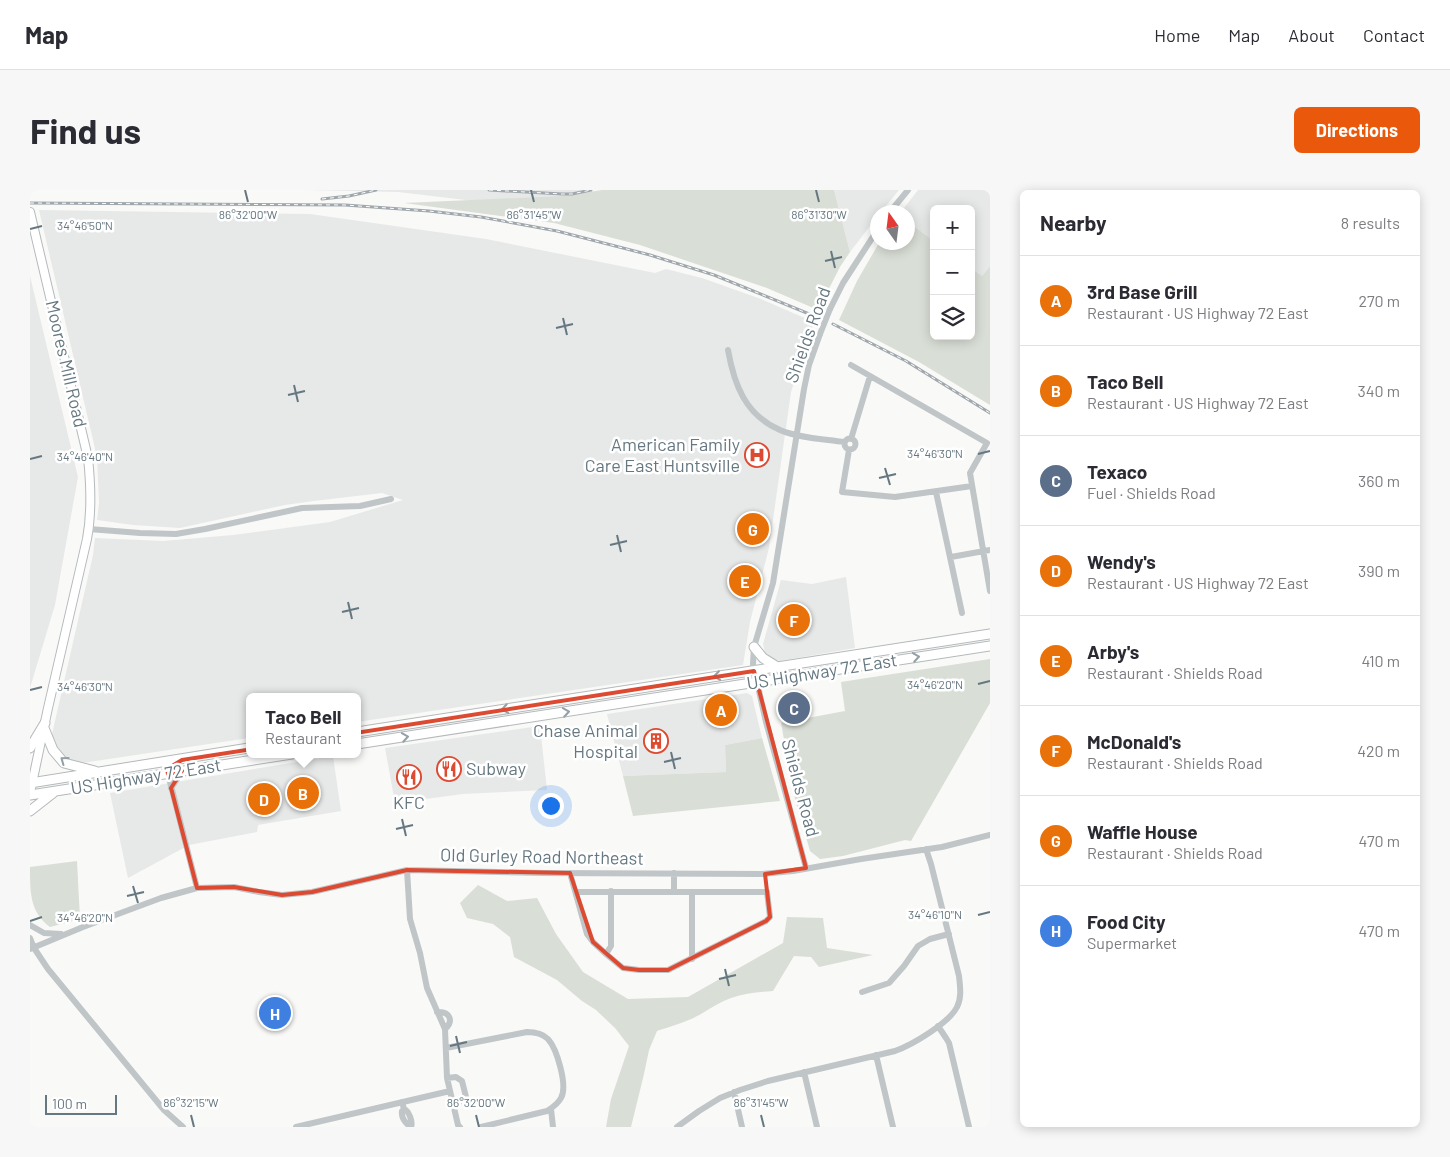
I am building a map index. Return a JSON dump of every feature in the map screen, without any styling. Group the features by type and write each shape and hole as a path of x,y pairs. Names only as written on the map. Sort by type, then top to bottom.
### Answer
{"highway":[{"name":"US Highway 72 East","path":"361,731 990,634"},
{"name":"US Highway 72 East","path":"361,743 989,646"},
{"path":"754,647 763,658 779,668"},
{"path":"30,748 45,725"},
{"path":"45,725 53,750 64,763 100,772"},
{"name":"US Highway 72 East","path":"31,783 246,749"},
{"name":"US Highway 72 East","path":"30,794 267,758"},
{"path":"30,811 56,791"}],"main road":[{"name":"Moores Mill Road","path":"30,212 88,458 91,496 89,529 30,794"}],"street":[{"path":"896,205 908,190"},
{"name":"Shields Road","path":"806,868 756,683 754,647 773,583 809,365 830,309 843,283 870,241"},
{"path":"728,350 735,383 747,405 762,420 781,431 797,435 844,442 847,439 851,439"},
{"path":"851,365 987,443 970,472 987,551 990,591"},
{"path":"851,439 870,376"},
{"path":"851,439 855,444 849,450 842,492 895,497 972,486"},
{"path":"844,442 844,447 849,450"},
{"path":"936,492 962,613"},
{"path":"89,529 140,533 185,533 302,508 360,506 391,499"},
{"path":"951,557 987,551"},
{"path":"182,760 168,769 168,774 196,888"},
{"path":"172,788 179,776 185,771"},
{"name":"Old Gurley Road Northeast","path":"32,949 65,934 161,898 196,888 234,887 282,895 343,886 407,870 762,874 793,871 942,847 990,835"},
{"path":"677,1127 699,1110 734,1092 768,1081 906,1047 938,1026 952,1014 960,998 959,976 926,849"},
{"path":"407,870 410,919 420,953 427,988 437,1012 444,1011 450,1020 449,1025 444,1029 447,1078 460,1127"},
{"path":"570,873 587,934 593,942 623,968 668,970 766,921 770,917 767,892 576,892"},
{"path":"674,873 674,892"},
{"path":"606,954 611,946 611,892"},
{"path":"692,892 692,959"},
{"path":"30,925 44,933 65,934"},
{"path":"862,992 889,983 918,946 930,938 949,934"},
{"path":"30,938 32,949 48,969 164,1110 183,1127"},
{"path":"938,1026 949,1043 969,1127"},
{"path":"446,1048 527,1032 537,1032 547,1038 556,1055 563,1086 563,1097 556,1105 547,1111 481,1127"},
{"path":"876,1055 893,1127"},
{"path":"804,1072 817,1127"},
{"path":"447,1078 456,1077 462,1081 466,1097 462,1101 453,1104"},
{"path":"296,1127 403,1106 450,1091"},
{"path":"734,1092 742,1127"},
{"path":"403,1106 403,1119 411,1127"},
{"path":"551,1109 553,1127"}],"highlighted area":[{"path":"754,671 806,868 765,874 770,917 766,921 668,970 623,968 593,942 570,873 407,870 312,892 282,895 234,887 197,888 171,788 182,771 168,774 167,769 182,760"}],"shaded area":[{"path":"307,190 592,190 599,220 525,207 398,192"},
{"path":"602,190 834,190 850,252 840,267 818,310 767,288 640,245 554,223 404,203 563,196"},
{"path":"834,190 899,190 887,205 870,205 870,226 850,252"},
{"path":"918,190 990,190 990,266 982,276 975,271 975,205 930,205 930,238 915,227 915,205 906,205"},
{"path":"39,210 310,214 486,239 655,273 666,269 702,278 761,299 814,322 791,392 769,548 750,622 743,665 361,721 361,693 246,693 246,738 82,763 59,758 52,734 93,555 95,538 163,541 233,535 330,522 403,500 382,493 314,501 285,505 180,528 133,525 97,520 99,503 97,457"},
{"path":"915,227 930,238 930,340 975,340 975,271 982,276 990,266 990,405 919,362 839,320 857,281 875,250 915,250"},
{"path":"30,276 78,477 55,605 30,688"},
{"path":"846,577 855,648 780,661 771,658 765,652 763,644 781,580 812,584"},
{"path":"990,659 990,703 911,841 905,840 843,856 820,859 810,851 795,799 781,723 845,711 841,682"},
{"path":"747,693 752,696 762,738 725,745 726,772 623,776 607,714"},
{"path":"540,726 547,790 463,794 395,803 385,748"},
{"path":"762,738 780,801 633,816 623,776 726,772 725,745"},
{"path":"321,758 333,758 341,811 258,825 257,832 189,845 128,878 110,793"},
{"path":"77,861 80,919 50,927 38,915 32,901 30,867"},
{"path":"478,885 507,901 537,898 556,934 583,972 628,999 688,997 783,943 787,917 823,918 827,948 873,955 819,967 811,957 794,956 773,991 731,998 679,1024 657,1031 649,1050 631,1127 606,1127 611,1099 629,1046 615,1028 596,1010 557,980 514,957 510,937 493,924 467,918 460,903"}],"railway":[{"path":"322,199 376,190"},
{"path":"489,190 562,194 591,190"},
{"path":"30,203 345,205 481,217 557,231 650,255 714,275 819,318"},
{"path":"833,324 906,361 990,413"}],"place":[{"name":"American Family Care East Huntsville","path":"757,455"},
{"name":"Waffle House","path":"753,529"},
{"name":"Arby's","path":"745,581"},
{"name":"McDonald's","path":"794,620"},
{"name":"Texaco","path":"794,708"},
{"name":"3rd Base Grill","path":"721,710"},
{"name":"Chase Animal Hospital","path":"656,741"},
{"name":"Subway","path":"449,769"},
{"name":"KFC","path":"409,777"},
{"name":"Taco Bell","path":"303,793"},
{"name":"Wendy's","path":"264,799"},
{"name":"Food City","path":"275,1013"}]}
